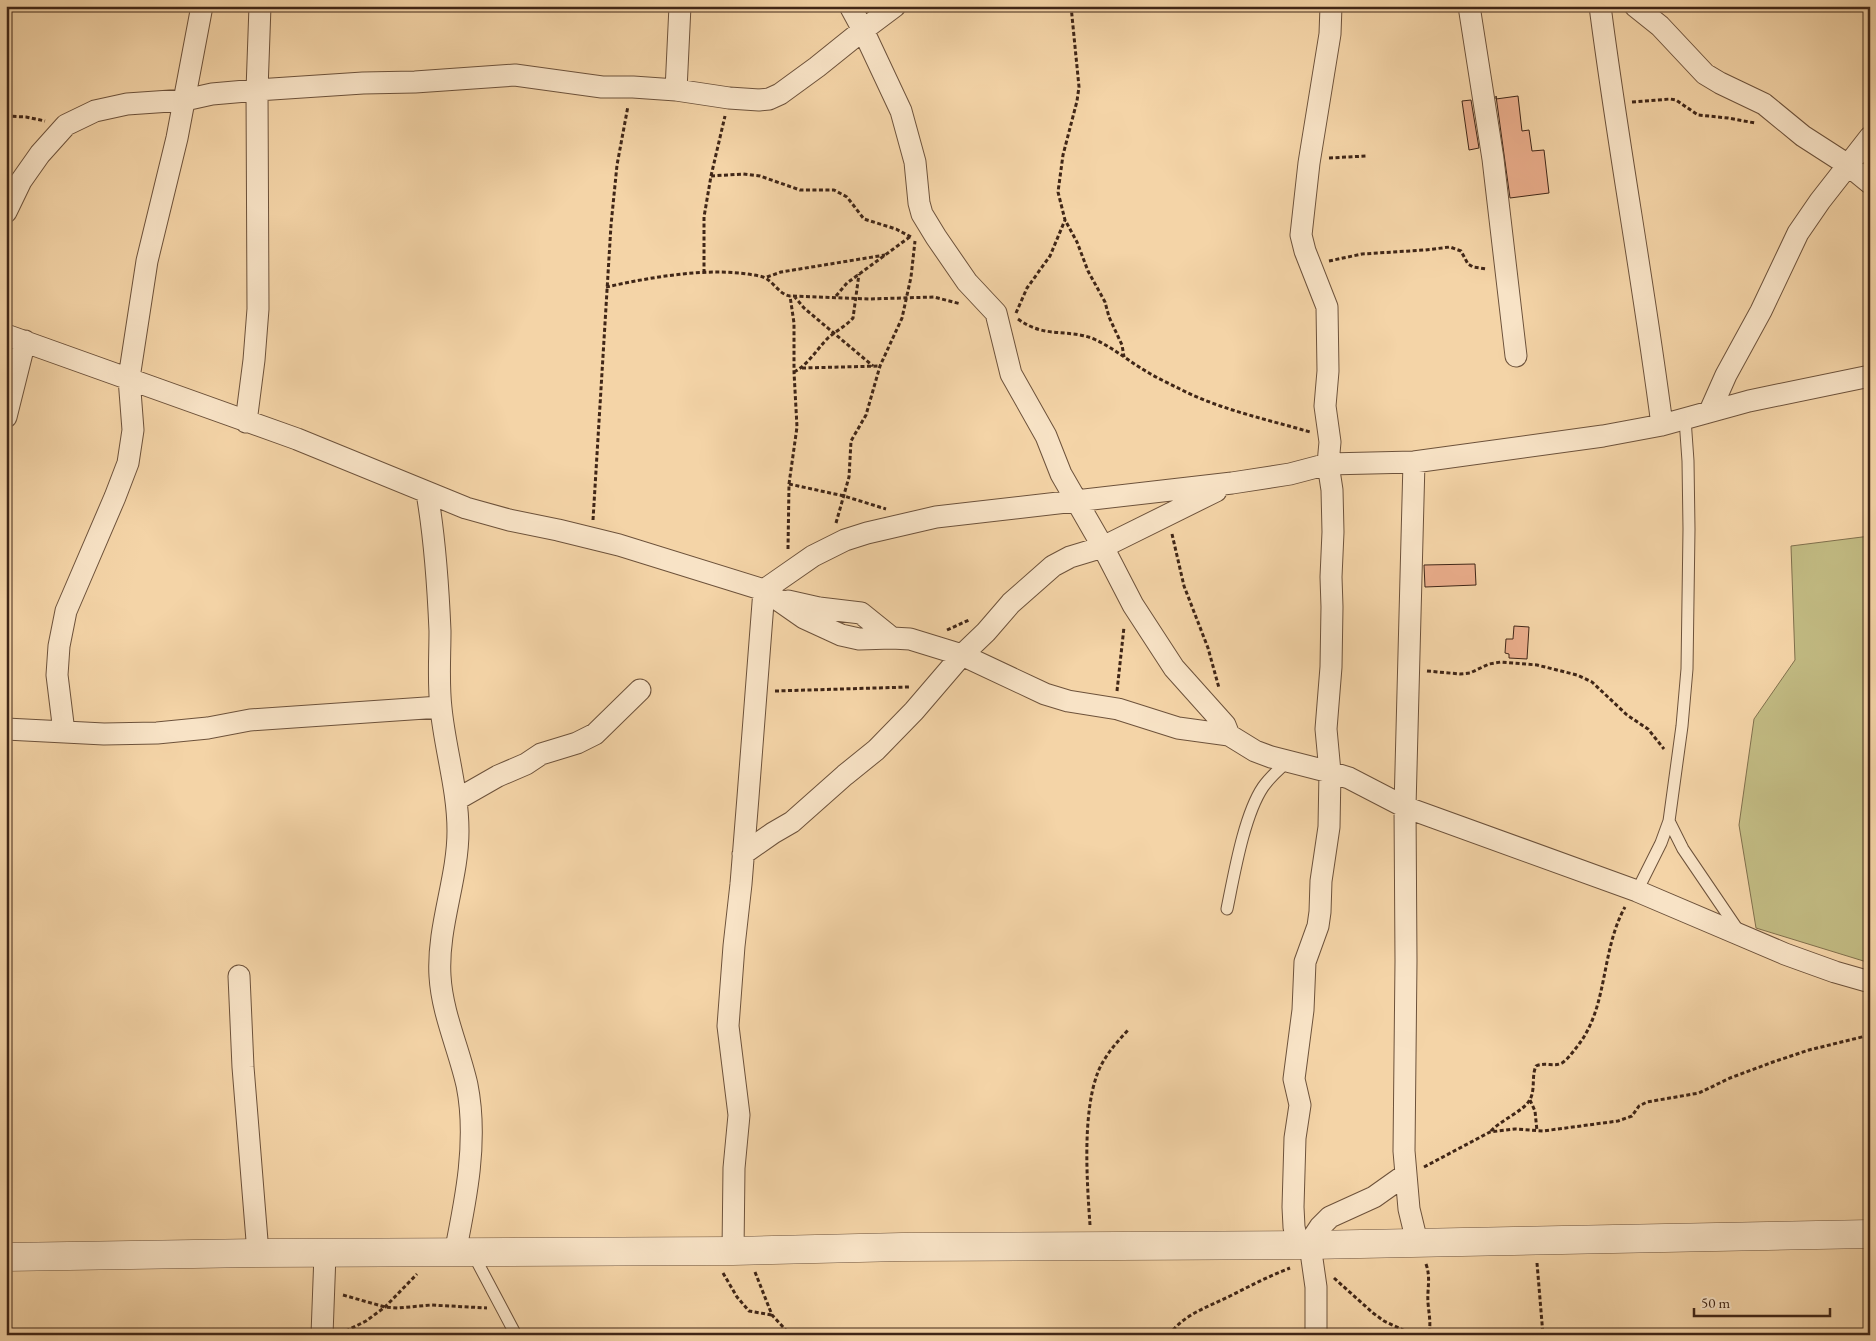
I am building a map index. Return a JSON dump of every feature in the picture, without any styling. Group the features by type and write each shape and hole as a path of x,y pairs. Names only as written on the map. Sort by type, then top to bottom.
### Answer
{"street":[{"path":"64,732 57,676 59,646 66,611 128,463 133,430 129,378 147,262 184,100 202,6"},
{"path":"246,422 258,309 257,90 260,6"},
{"path":"676,90 680,6"},
{"path":"850,6 902,111 915,162 919,204 922,214 967,282 996,313 1001,327 1003,345 1011,374 1043,430 1061,474 1103,547 1133,605 1174,668 1227,730 1255,751 1349,778 1405,806 1637,891 1818,966 1870,982"},
{"path":"1316,1335 1316,1287 1306,1249 1294,1227 1296,1138 1300,1105 1294,1078 1303,1010 1306,962 1318,926 1321,881 1330,827 1330,772 1326,730 1331,667 1332,607 1330,577 1333,532 1328,464 1330,442 1325,406 1328,371 1327,307 1314,270 1305,252 1302,235 1310,163 1330,34 1331,6"},
{"path":"1469,6 1492,159 1516,356"},
{"path":"1600,6 1662,425"},
{"path":"1634,6 1660,26 1705,74 1764,104 1804,136 1848,165 1870,183"},
{"path":"6,212 21,181 40,154 66,125 95,111 127,104 184,100 212,94 257,90 515,75 602,87 676,90 730,98 769,99 780,94 894,7"},
{"path":"1710,411 1726,375 1761,311 1798,233 1820,201 1870,137"},
{"path":"6,417 15,338 298,439 427,493 483,513 620,545 774,589 804,618 841,635 859,639 892,638 910,640 962,655 1045,694 1068,701 1118,709 1178,728 1227,730"},
{"path":"731,1251 734,1168 739,1115 728,1026 730,984 757,690 774,589 826,549 867,533 912,522 968,512 1232,483 1290,474 1328,464 1414,462 1603,436 1662,425 1710,411 1870,376"},
{"path":"1414,462 1405,806 1405,1175 1409,1209 1417,1242"},
{"path":"743,854 792,822 876,750 1011,603 1053,566 1103,547 1232,483"},
{"path":"427,493 434,535 437,575 440,707 456,800 457,839 442,936 440,976 447,1013 467,1087 471,1121 468,1176 452,1253"},
{"path":"456,800 498,776 526,764 541,754 577,743 595,734 640,690"},
{"path":"6,729 157,733 208,728 250,720 440,707"},
{"path":"239,976 243,1067 258,1253"},
{"path":"1306,1249 1320,1227 1330,1217 1374,1197 1405,1175"},
{"path":"6,1257 1091,1246 1306,1249 1417,1242 1870,1234"},
{"path":"322,1335 325,1254"}],"lane":[{"path":"1637,891 1657,851 1669,821 1682,726 1689,608 1688,478 1685,419"},
{"path":"1226,909 1254,804 1271,776 1288,762"},
{"path":"1669,821 1683,849 1742,936"},
{"path":"452,1253 502,1310 516,1335"}],"path":[{"path":"1071,6 1079,87 1060,173 1058,192 1065,220 1077,242 1088,271 1105,302 1109,318 1122,345 1124,357"},
{"path":"592,538 606,286 616,165 633,87"},
{"path":"704,273 704,217 711,176 730,98"},
{"path":"1614,104 1670,99 1676,100 1698,115 1759,124"},
{"path":"6,116 26,117 66,125"},
{"path":"1310,163 1321,160 1366,156"},
{"path":"711,176 743,174 766,177 800,190 834,190 847,198 864,219 890,226 910,236"},
{"path":"1065,220 1050,256 1027,288 1015,316 1030,328 1039,331 1070,334 1093,339 1149,373 1226,409 1314,433 1330,442"},
{"path":"826,549 849,477 851,441 866,415 880,366 896,334 907,298 914,254 915,233 847,283 836,296"},
{"path":"1314,270 1326,262 1346,256 1450,247 1461,251 1468,264 1490,270 1508,288"},
{"path":"606,286 672,274 746,274 766,277 781,272 884,255"},
{"path":"794,372 801,368 835,333 853,318 859,274"},
{"path":"766,277 782,293 792,296 836,296 856,299 934,297 972,307 991,306"},
{"path":"792,296 873,366"},
{"path":"774,589 788,549 789,484 797,427 792,296"},
{"path":"801,368 880,366"},
{"path":"789,484 844,496 889,510 912,522"},
{"path":"1169,513 1184,586 1208,648 1224,707 1227,730"},
{"path":"943,632 977,618"},
{"path":"1409,667 1460,674 1470,673 1489,664 1515,663 1537,665 1577,675 1592,682 1627,715 1648,729 1676,765"},
{"path":"757,690 933,687"},
{"path":"1536,1131 1535,1111 1530,1100 1536,1066 1562,1063 1576,1048 1588,1030 1599,1004 1616,927 1626,905 1637,891"},
{"path":"1091,1246 1087,1177 1089,1113 1092,1093 1105,1058 1129,1029"},
{"path":"1490,1132 1515,1129 1536,1131 1628,1118 1632,1116 1639,1106 1646,1102 1700,1093 1730,1078 1773,1062 1809,1050 1870,1035"},
{"path":"1405,1175 1490,1132 1499,1122 1530,1100"},
{"path":"1536,1239 1538,1289 1543,1335"},
{"path":"1417,1242 1429,1278 1429,1335"},
{"path":"1169,1335 1176,1324 1255,1282 1306,1249 1373,1313 1384,1321 1414,1335"},
{"path":"731,1251 737,1297 749,1311 772,1315"},
{"path":"731,1251 772,1315 788,1335"},
{"path":"340,1335 366,1321 385,1307 413,1279 452,1253"},
{"path":"324,1290 385,1307 398,1308 431,1305 502,1310"}],"shaded area":[{"path":"1870,536 1870,963 1756,928 1739,825 1754,719 1795,660 1791,546"}],"building":[{"path":"1518,96 1522,131 1529,130 1532,151 1544,150 1549,193 1510,198 1496,99"},
{"path":"1471,100 1479,148 1469,150 1462,101"},
{"path":"1475,564 1476,585 1425,587 1424,565"},
{"path":"1514,626 1529,627 1527,659 1509,658 1509,654 1505,653 1506,639 1513,639"}]}
